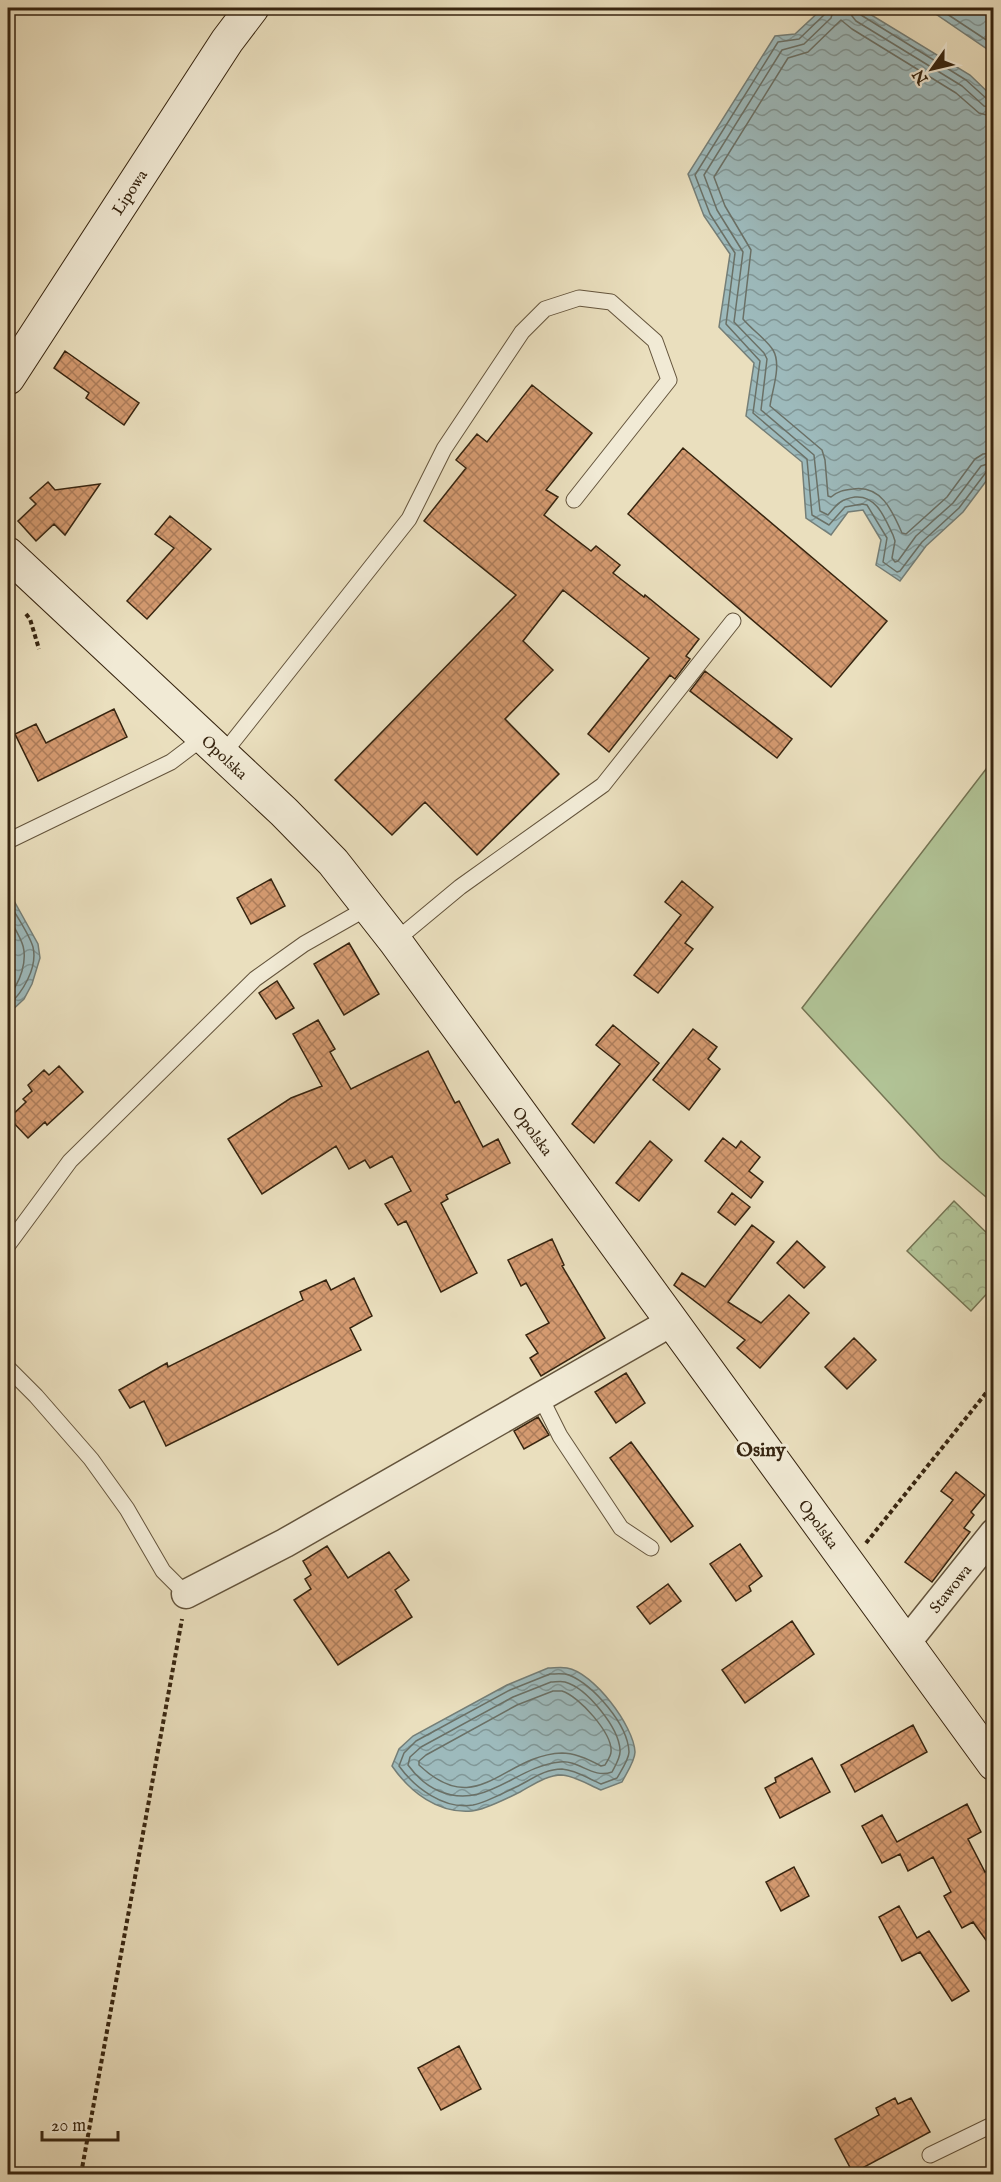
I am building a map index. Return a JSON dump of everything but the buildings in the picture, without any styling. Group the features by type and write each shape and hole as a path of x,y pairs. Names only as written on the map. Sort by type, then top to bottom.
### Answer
{"street":[{"name":"Lipowa","path":"8,378 227,41 252,8"},
{"name":"Opolska","path":"8,554 333,861 395,941 993,1764"},
{"path":"186,1594 285,1543 673,1322"},
{"name":"Stawowa","path":"906,1643 993,1533"}],"lane":[{"path":"8,841 171,762 213,746 409,519 444,449 522,332 545,309 579,298 611,302 656,341 669,380 574,500"},
{"path":"395,941 460,887 603,785 733,621"},
{"path":"8,1245 70,1161 255,979 304,944 369,907"},
{"path":"8,1368 36,1396 91,1459 127,1509 163,1570 186,1594"},
{"path":"541,1398 560,1436 621,1528 651,1548"},
{"path":"930,2155 993,2124"}],"path":[{"path":"25,612 30,619 39,649"},
{"path":"860,1552 993,1383"},
{"path":"81,2175 186,1594"}],"green space":[{"path":"993,760 993,1203 940,1158 802,1008"},
{"path":"954,1201 993,1239 993,1287 971,1311 907,1251"}],"water":[{"path":"823,8 860,8 970,75 993,97 993,472 963,512 926,546 900,581 876,565 881,540 863,510 848,512 831,535 806,518 802,462 746,416 754,363 719,327 730,254 704,216 688,174 775,36 795,34"},
{"path":"927,8 993,8 993,53"},
{"path":"8,890 38,944 40,958 32,984 24,999 8,1014"},
{"path":"548,1668 567,1668 588,1679 600,1689 620,1715 628,1728 635,1752 622,1782 601,1790 572,1777 556,1775 489,1806 472,1811 460,1811 436,1805 426,1799 407,1784 392,1766 399,1749 413,1736 507,1685"}],"district":[{"name":"Osiny","path":"761,1449"}]}
